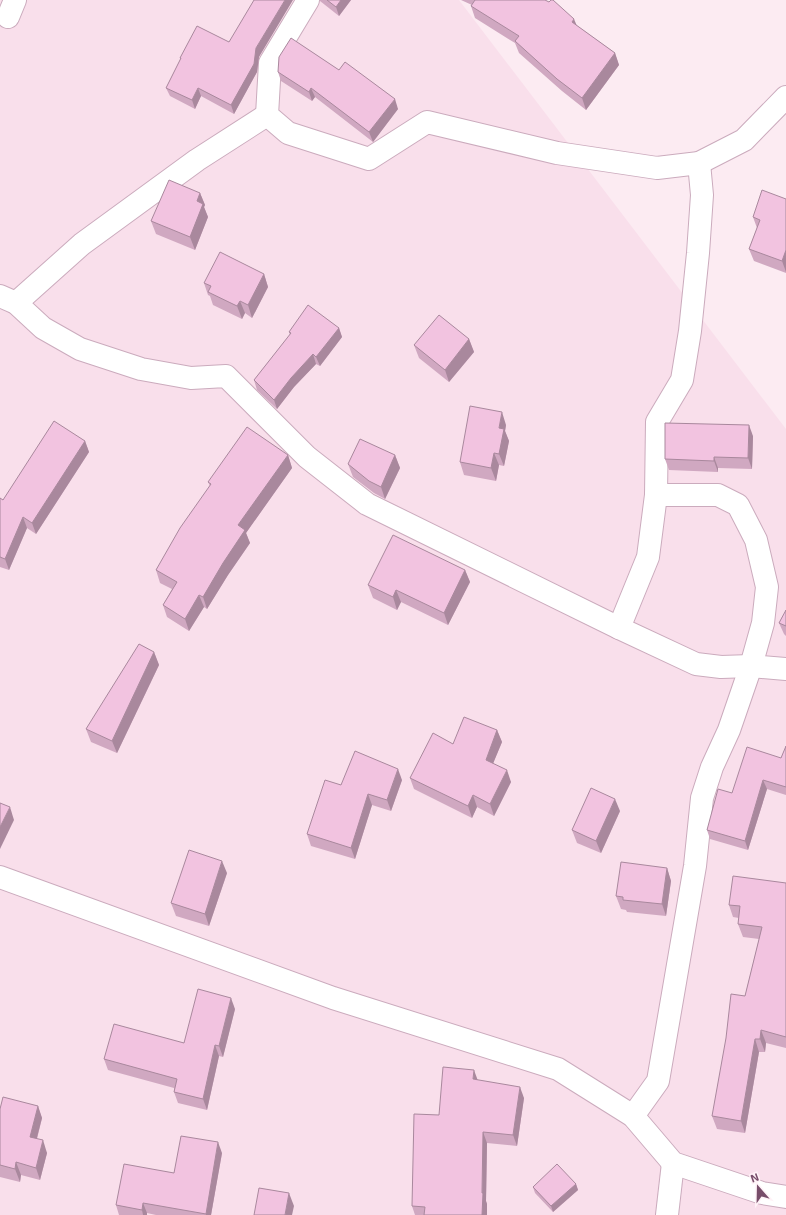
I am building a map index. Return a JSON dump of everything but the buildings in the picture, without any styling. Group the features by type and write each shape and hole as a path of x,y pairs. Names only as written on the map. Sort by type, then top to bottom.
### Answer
{"street":[{"path":"267,115 270,63 308,0"},
{"path":"267,115 288,133 369,159 427,122 557,153 657,168 699,163 744,140 786,97"},
{"path":"267,115 197,160 8,299 43,328 80,349 141,369 191,378 226,376 307,457 367,504 619,628 696,664 720,667 751,666 786,669"},
{"path":"619,628 648,557 656,495 657,422 682,380 690,331 702,195 699,163"},
{"path":"633,1116 658,1081 695,866 702,798 712,767 729,730 751,666 763,624 767,586 756,540 738,505 718,495 656,495"},
{"path":"0,877 333,998 558,1069 633,1116 672,1163 762,1192 786,1197"},
{"path":"667,1215 672,1163"}],"shaded area":[{"path":"0,0 459,0 786,429 786,1215 0,1215"}]}
